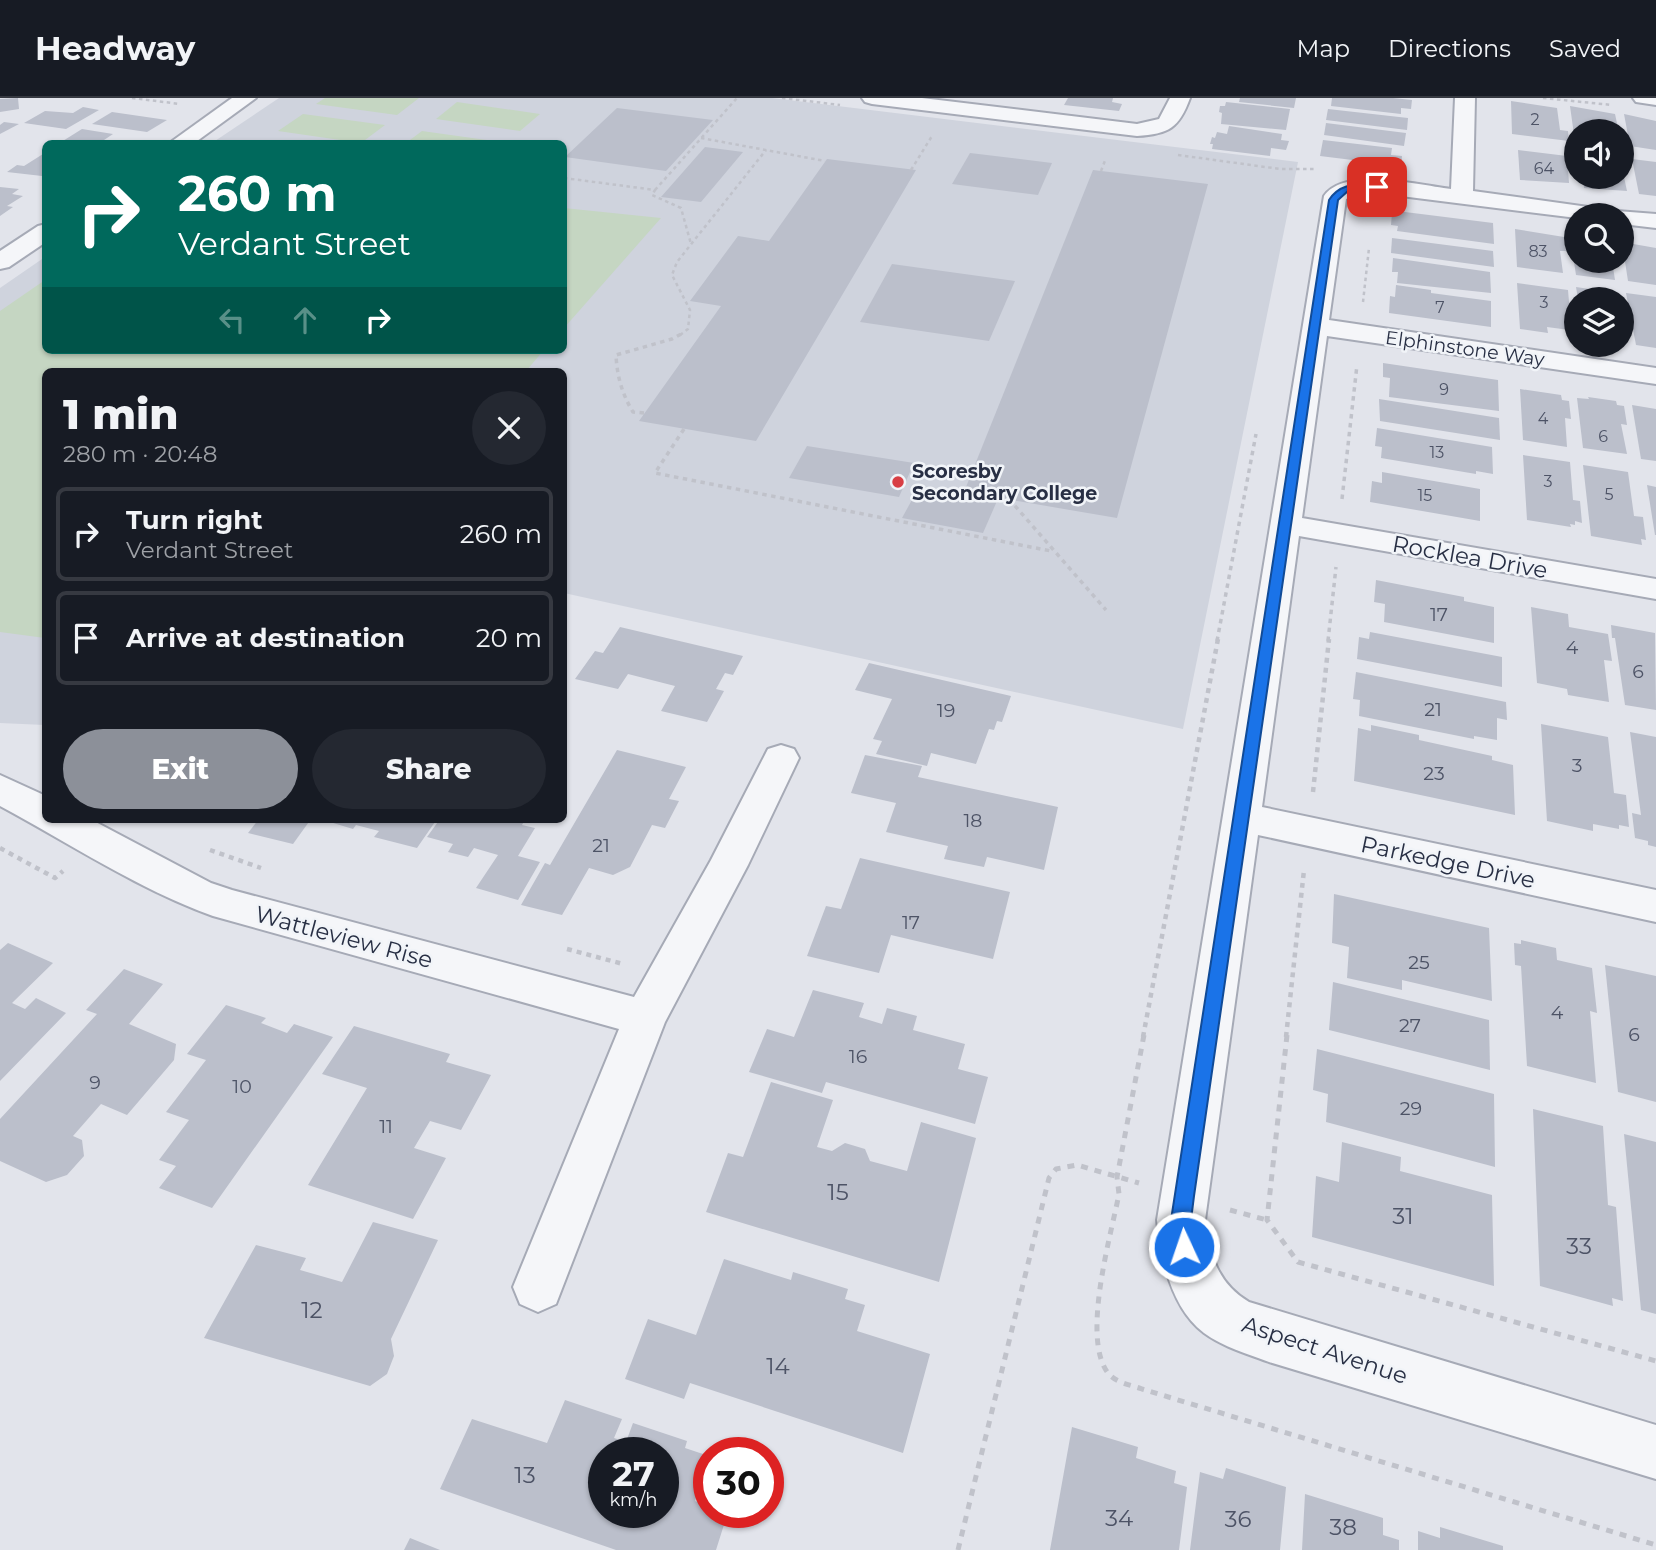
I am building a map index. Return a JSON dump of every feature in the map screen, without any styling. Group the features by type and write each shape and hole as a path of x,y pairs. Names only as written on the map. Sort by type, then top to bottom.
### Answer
{"street":[{"path":"216,98 244,100"},
{"path":"872,98 1142,130 1168,124 1180,98"},
{"path":"1462,197 1465,98"},
{"path":"1643,98 1656,99"},
{"path":"184,140 244,100"},
{"path":"1336,178 1377,187 1564,210"},
{"name":"Aspect Avenue","path":"1336,178 1339,191 1333,200 1181,1220 1184,1247 1191,1273 1203,1294 1220,1313 1269,1336 1656,1452"},
{"path":"1634,218 1656,221"},
{"path":"0,262 42,235"},
{"name":"Elphinstone Way","path":"1315,326 1656,376"},
{"name":"Rocklea Drive","path":"1284,524 1656,589"},
{"path":"538,1287 645,1018 728,865 781,758"},
{"path":"0,789 42,811"},
{"name":"Parkedge Drive","path":"1241,817 1656,906"},
{"name":"Wattleview Rise","path":"64,823 197,894 227,905 645,1018"}],"path":[{"path":"132,98 190,106"},
{"path":"691,244 681,208 653,195 737,98"},
{"path":"1543,98 1618,106"},
{"path":"911,170 933,135"},
{"path":"701,138 791,157 825,161"},
{"path":"644,413 634,412 628,405 616,370 616,355 625,350 679,338 688,329 690,310 673,275 677,262 766,150"},
{"path":"1175,153 1280,169 1306,169 1336,178"},
{"path":"1101,171 1107,157"},
{"path":"1304,177 1306,169"},
{"path":"567,178 655,190"},
{"path":"1362,310 1369,247"},
{"path":"1267,1220 1357,364"},
{"path":"684,429 655,473 1051,551"},
{"path":"1009,499 1051,551 1106,610"},
{"path":"201,846 264,869"},
{"path":"0,848 55,878 64,870"},
{"path":"565,948 668,975"},
{"path":"958,1550 1049,1178 1056,1169 1077,1165 1150,1186"},
{"path":"1218,1206 1267,1220 1298,1262 1656,1361"}],"shaded area":[{"name":"Scoresby Secondary College","path":"279,98 772,98 1298,162 1183,729 567,594 567,368 42,368 42,725 0,723 0,288 42,259 42,354 567,354 567,140 216,140"}],"green space":[{"path":"325,98 419,98 397,115 316,104"},
{"path":"457,102 540,114 520,131 436,119"},
{"path":"303,114 385,125 365,140 340,140 278,131"},
{"path":"422,131 486,140 410,140"},
{"path":"567,208 661,218 567,325"},
{"path":"42,282 42,354 541,354 529,368 42,368 42,638 0,632 0,311"}],"building":[{"path":"18,98 19,109 0,112 0,99"},
{"path":"1068,98 1113,98 1112,102 1122,104 1119,111 1064,105"},
{"path":"1240,98 1296,98 1294,108 1239,102"},
{"path":"1332,98 1412,100 1411,109 1401,108 1401,114 1331,106"},
{"path":"1511,101 1557,108 1564,140 1512,134"},
{"path":"1226,102 1290,109 1286,130 1221,124 1220,106 1225,106"},
{"path":"1570,106 1615,114 1616,119 1572,119"},
{"path":"83,107 99,110 66,129 24,123 45,111 73,113"},
{"path":"617,108 713,120 666,171 567,157"},
{"path":"1328,109 1408,118 1407,130 1326,120"},
{"path":"112,112 167,120 147,132 92,124"},
{"path":"1624,114 1656,121 1656,150 1634,147 1634,119 1625,119"},
{"path":"4,122 19,124 0,134 0,125"},
{"path":"1326,123 1406,133 1404,146 1324,135"},
{"path":"1229,126 1282,134 1281,140 1289,141 1286,150 1271,148 1270,156 1212,149 1212,137 1215,138 1217,132 1227,134"},
{"path":"82,129 113,134 104,140 64,140"},
{"path":"1323,140 1392,148 1391,155 1402,156 1401,166 1320,156"},
{"path":"705,147 743,152 701,202 661,197"},
{"path":"1518,150 1564,156 1564,183 1520,180"},
{"path":"970,153 1052,163 1038,195 952,184"},
{"path":"42,155 42,176 7,172 17,165 24,166"},
{"path":"827,159 916,170 756,441 639,421 721,306 690,301 738,236 769,241"},
{"path":"1634,159 1656,162 1656,196 1639,194"},
{"path":"1093,170 1208,184 1117,518 964,492"},
{"path":"0,187 19,189 12,194 23,196 7,206 13,207 0,216"},
{"path":"1397,211 1493,223 1494,244 1397,231 1398,226 1391,225 1392,213 1397,214"},
{"path":"1515,229 1564,237 1564,251 1560,251 1563,273 1517,267"},
{"path":"1392,238 1493,251 1494,267 1391,253"},
{"path":"1634,244 1656,248 1656,285 1628,281 1627,273 1634,273"},
{"path":"1393,258 1490,272 1491,293 1397,283 1398,272 1392,272"},
{"path":"892,264 1015,281 989,341 860,322"},
{"path":"1614,273 1615,280 1576,275"},
{"path":"1517,283 1564,289 1564,329 1547,327 1548,333 1520,329"},
{"path":"1396,285 1491,301 1491,327 1389,313 1390,296 1395,297"},
{"path":"1634,294 1656,297 1656,348 1636,345"},
{"path":"1383,363 1498,380 1499,411 1389,397 1390,378 1383,377"},
{"path":"1520,389 1561,395 1562,400 1569,401 1571,419 1565,418 1567,447 1523,440"},
{"path":"1588,397 1616,401 1617,405 1624,406 1627,425 1621,424 1627,454 1583,448 1577,398 1589,399"},
{"path":"1379,399 1499,418 1500,440 1380,421"},
{"path":"1632,405 1656,409 1656,461 1641,459"},
{"path":"1377,428 1492,447 1493,474 1476,471 1476,474 1381,458 1382,447 1375,446"},
{"path":"807,446 914,463 899,497 789,478"},
{"path":"1523,455 1570,462 1573,500 1580,501 1582,523 1575,521 1575,525 1570,524 1571,527 1527,520"},
{"path":"1583,465 1628,472 1634,516 1643,517 1646,540 1641,539 1642,545 1591,536"},
{"path":"1382,472 1480,489 1480,521 1370,502 1372,481 1382,483"},
{"path":"1647,485 1656,487 1656,535 1655,535"},
{"path":"919,487 997,501 983,533 902,518"},
{"path":"1376,580 1464,597 1464,601 1494,607 1494,643 1384,622 1385,604 1374,602"},
{"path":"1531,607 1568,614 1569,627 1608,634 1612,661 1604,660 1609,702 1568,695 1567,689 1537,683"},
{"path":"1611,625 1655,633 1656,710 1625,705"},
{"path":"620,627 743,656 733,675 725,673 716,689 724,691 707,722 661,711 675,686 628,674 618,689 575,679 595,651 603,653"},
{"path":"1370,632 1502,657 1502,687 1357,659 1359,637 1369,639"},
{"path":"869,663 1011,696 1002,722 997,721 994,730 989,729 976,764 931,753 927,766 876,754 882,741 873,739 892,699 855,690"},
{"path":"1356,672 1506,702 1507,720 1497,718 1497,740 1474,736 1474,739 1359,716 1360,700 1353,699"},
{"path":"1541,724 1608,737 1614,793 1626,795 1629,827 1619,825 1619,829 1593,824 1593,831 1547,821"},
{"path":"1371,725 1419,735 1419,740 1492,756 1492,760 1513,765 1515,815 1354,781 1358,728 1371,731"},
{"path":"1630,732 1656,737 1656,847 1648,845 1648,841 1635,838 1632,813 1641,815"},
{"path":"617,750 686,767 669,799 679,801 665,828 652,825 630,867 613,875 589,868 562,915 521,905 545,863 550,865"},
{"path":"865,755 922,766 918,777 1058,807 1044,870 987,857 984,867 944,859 948,846 886,832 896,803 851,793"},
{"path":"256,823 308,823 293,844 248,833"},
{"path":"333,823 434,823 417,848 374,837 379,831 356,825 353,829"},
{"path":"437,823 523,823 522,825 535,828 518,856 540,862 518,900 476,888 498,855 474,848 468,857 448,852 453,844 427,837"},
{"path":"860,858 1010,892 993,959 891,935 879,973 807,956 826,906 841,909"},
{"path":"1334,894 1489,928 1492,1001 1402,980 1402,990 1347,978 1349,947 1332,943"},
{"path":"1521,940 1556,948 1557,960 1592,968 1597,1013 1590,1011 1596,1083 1527,1066 1521,966 1515,965 1514,943 1521,944"},
{"path":"8,943 53,963 12,1003 25,1009 36,998 66,1013 0,1081 0,950"},
{"path":"1605,965 1656,976 1656,1102 1618,1092"},
{"path":"124,969 163,984 129,1024 176,1044 174,1060 127,1115 101,1104 73,1136 82,1140 84,1156 67,1175 46,1182 0,1161 0,1119 97,1014 86,1010"},
{"path":"1333,982 1489,1020 1490,1070 1329,1030"},
{"path":"813,990 864,1003 859,1017 882,1024 887,1008 917,1016 913,1030 965,1044 958,1069 988,1077 975,1124 826,1082 822,1093 749,1072 767,1029 794,1037"},
{"path":"226,1005 266,1018 261,1023 287,1033 294,1024 333,1037 212,1208 159,1188 176,1166 159,1160 189,1120 166,1112 206,1060 187,1054"},
{"path":"354,1026 450,1054 446,1062 491,1075 461,1130 430,1121 414,1148 446,1158 413,1219 308,1185 367,1088 322,1074"},
{"path":"1317,1049 1494,1094 1495,1167 1326,1122 1328,1094 1313,1090"},
{"path":"771,1082 833,1100 817,1147 832,1151 845,1143 865,1149 870,1161 907,1171 921,1122 976,1138 939,1282 706,1212 728,1153 743,1157"},
{"path":"1533,1109 1603,1126 1608,1205 1616,1207 1623,1301 1612,1298 1613,1306 1540,1286"},
{"path":"1624,1134 1656,1142 1656,1314 1641,1310"},
{"path":"1342,1142 1401,1157 1400,1171 1492,1195 1494,1286 1312,1237 1316,1176 1339,1182"},
{"path":"373,1222 438,1240 391,1339 394,1356 387,1374 370,1386 204,1338 256,1245 306,1258 300,1270 342,1282"},
{"path":"724,1259 791,1280 793,1272 848,1289 845,1299 865,1305 857,1331 930,1354 903,1453 690,1383 684,1399 625,1379 648,1319 696,1335"},
{"path":"565,1400 622,1419 614,1437 588,1437 588,1528 679,1528 679,1438 687,1441 685,1448 693,1451 693,1528 723,1528 716,1550 616,1550 440,1489 472,1419 547,1443"},
{"path":"633,1423 675,1437 628,1437"},
{"path":"1072,1427 1138,1447 1136,1458 1176,1471 1174,1483 1187,1487 1179,1550 1050,1550"},
{"path":"1226,1468 1286,1487 1280,1550 1190,1550 1200,1472 1223,1479"},
{"path":"1305,1494 1383,1518 1383,1535 1399,1540 1399,1550 1302,1550"},
{"path":"1440,1527 1503,1546 1503,1550 1418,1550 1418,1531 1440,1538"},
{"path":"410,1538 440,1550 404,1550"}],"place":[{"name":"Scoresby Secondary College","path":"898,482"}],"route":[{"path":"1184,1247 1181,1220 1184,1196 1333,200 1339,191 1346,188 1377,187"}]}
